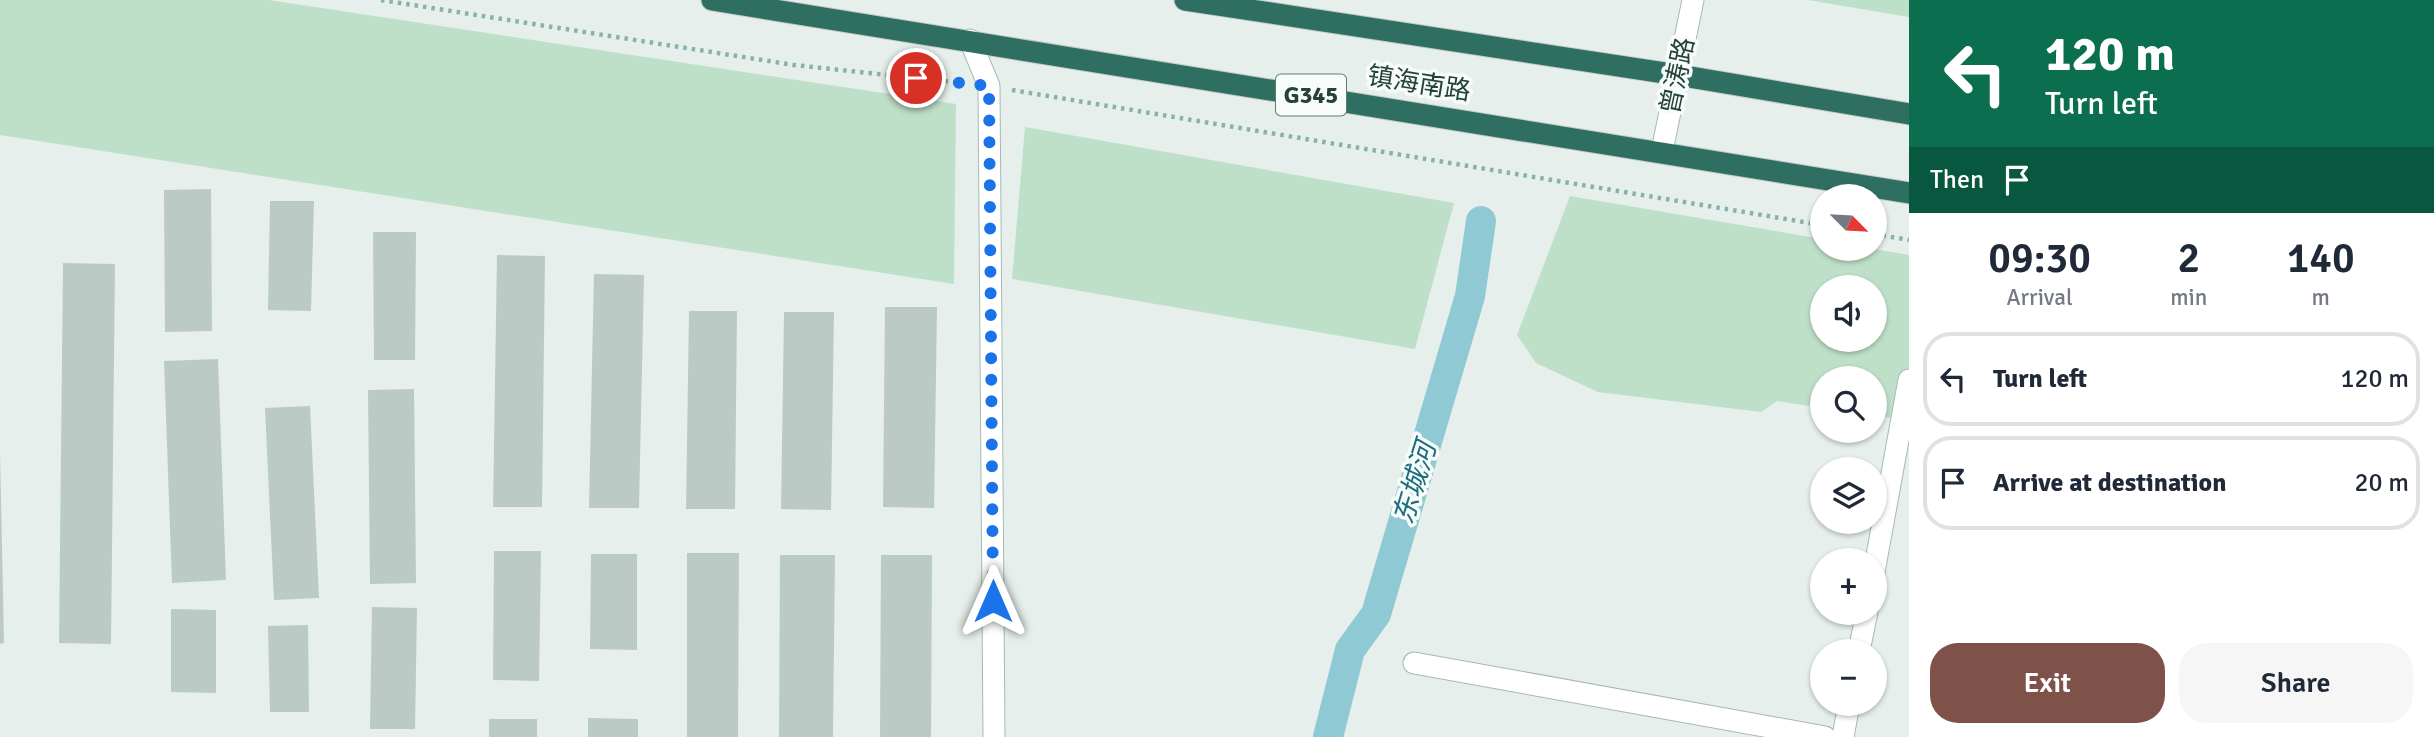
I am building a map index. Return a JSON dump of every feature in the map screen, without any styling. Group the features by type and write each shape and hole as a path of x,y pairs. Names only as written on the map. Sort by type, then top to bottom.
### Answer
{"highway":[{"name":"镇海南路","path":"712,0 1662,151 1909,193"},
{"name":"镇海南路","path":"1185,0 1678,75 1909,114"}],"street":[{"name":"曾涛路","path":"1662,151 1693,0"},
{"path":"970,40 989,86 994,737"},
{"path":"1878,548 1909,380"},
{"path":"1414,663 1825,737"},
{"path":"1843,737 1847,716"}],"path":[{"path":"381,0 794,65 989,86 1810,223"},
{"path":"1887,236 1909,240"}],"green space":[{"path":"0,0 269,0 956,104 954,284 0,135"},
{"path":"1808,0 1909,0 1909,17"},
{"path":"1025,127 1454,203 1415,349 1012,279"},
{"path":"1570,196 1810,237 1810,261 1887,261 1887,251 1909,255 1909,421 1887,417 1887,366 1810,366 1810,406 1777,401 1761,412 1598,392 1536,363 1517,335"}],"building":[{"path":"211,189 212,331 165,332 164,190"},
{"path":"270,201 314,201 311,311 268,310"},
{"path":"373,232 416,232 415,360 374,360"},
{"path":"497,255 545,256 542,507 493,507"},
{"path":"63,263 115,264 111,644 59,643"},
{"path":"594,274 644,275 639,508 589,508"},
{"path":"885,307 937,307 934,508 883,507"},
{"path":"689,311 737,311 735,509 686,509"},
{"path":"784,312 834,312 831,510 781,509"},
{"path":"218,359 226,580 172,583 164,361"},
{"path":"414,389 416,583 370,584 368,390"},
{"path":"310,406 319,598 274,600 265,408"},
{"path":"0,449 4,643 0,644"},
{"path":"494,551 541,551 539,681 493,680"},
{"path":"687,553 739,553 738,737 687,737"},
{"path":"591,554 637,554 637,650 590,649"},
{"path":"780,555 835,555 833,737 779,737"},
{"path":"881,555 932,555 931,737 880,737"},
{"path":"372,607 417,608 415,729 370,729"},
{"path":"171,609 216,610 216,693 171,692"},
{"path":"308,625 309,712 270,712 268,626"},
{"path":"588,718 638,719 638,737 588,737"},
{"path":"489,719 537,719 537,737 489,737"}],"waterway":[{"name":"东城河","path":"1328,737 1350,650 1376,614 1470,296 1481,221"}],"route":[{"path":"916,78 989,86 993,601"}]}
